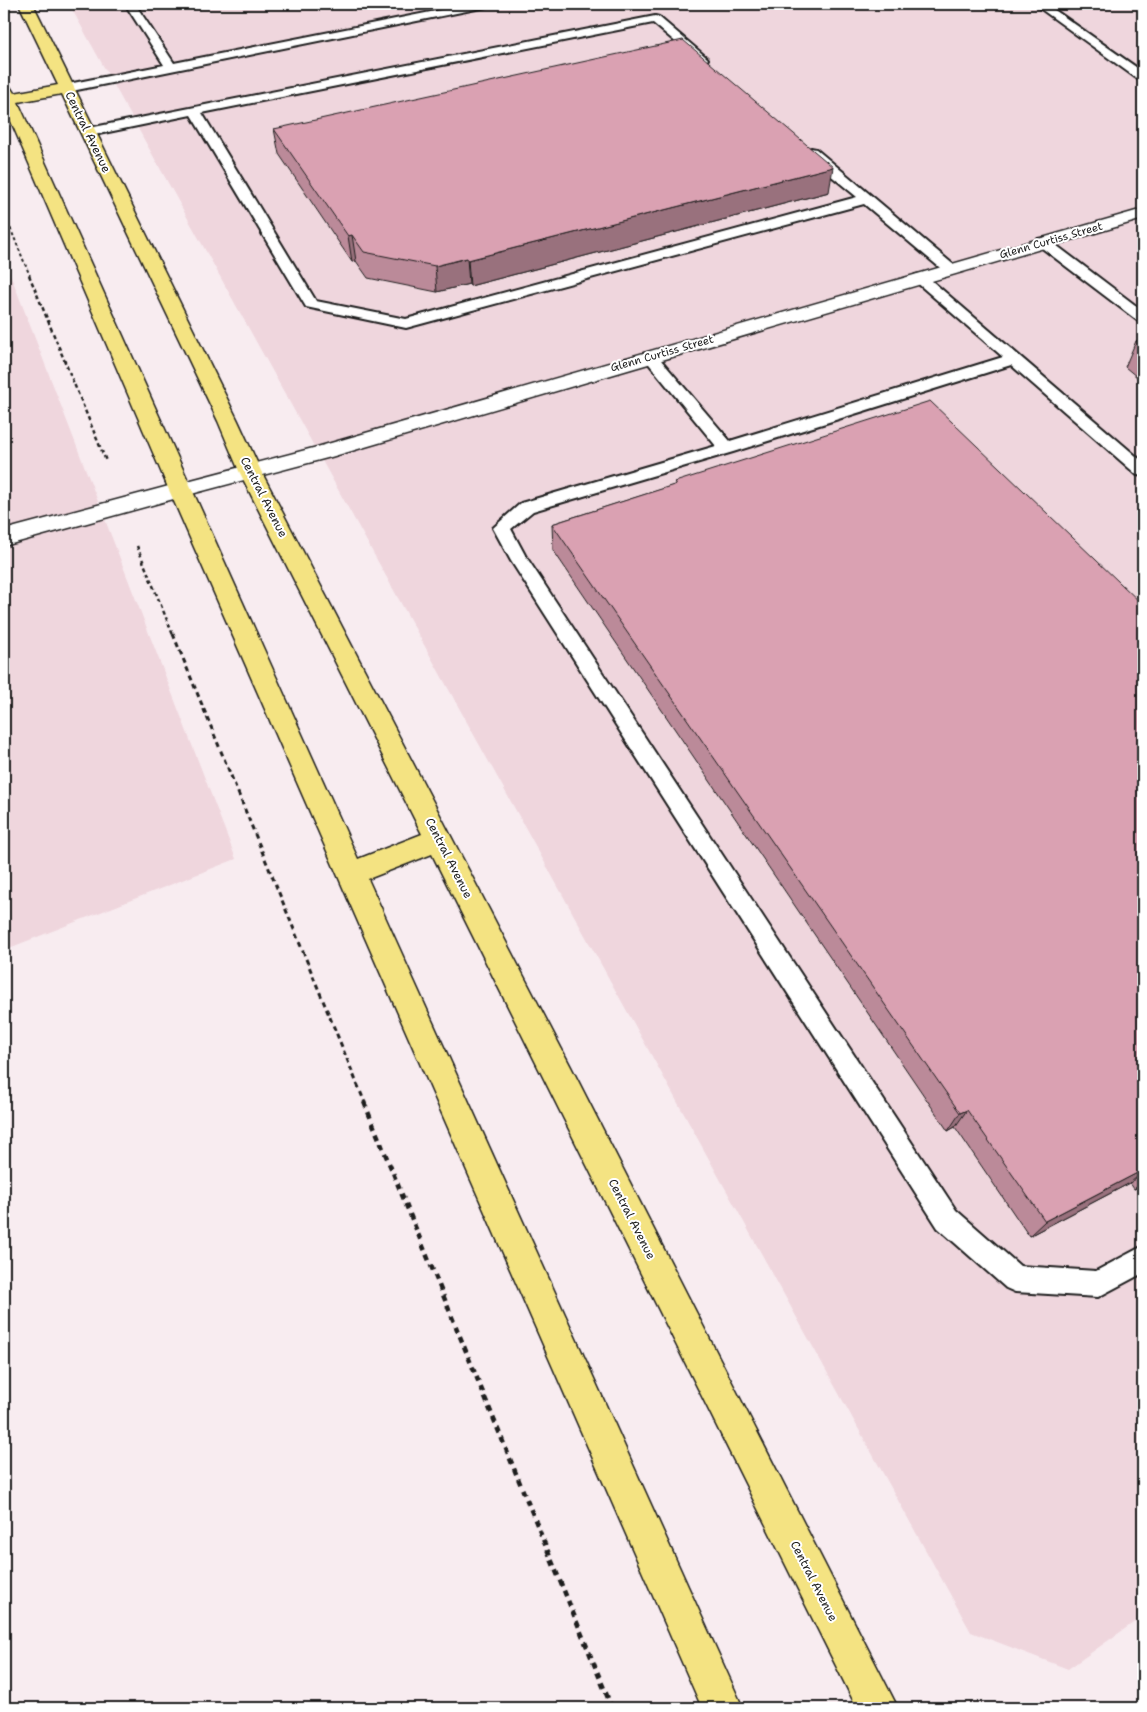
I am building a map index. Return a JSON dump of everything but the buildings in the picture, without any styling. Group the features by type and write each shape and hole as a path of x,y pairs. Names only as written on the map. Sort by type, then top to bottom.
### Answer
{"main road":[{"name":"Central Avenue","path":"26,4 228,421 250,471 439,839 878,1708"},
{"path":"67,88 6,93 158,436 180,490 723,1708"},
{"path":"352,874 439,839"}],"street":[{"name":"Glenn Curtiss Street","path":"4,538 317,454 1143,214"}],"lane":[{"path":"130,4 170,67"},
{"path":"67,88 486,4"},
{"path":"1039,4 1143,77"},
{"path":"89,132 655,19 708,64"},
{"path":"195,111 311,304 406,324 866,199"},
{"path":"798,141 950,269"},
{"path":"1043,242 1140,312"},
{"path":"920,278 1143,471"},
{"path":"650,356 727,448"},
{"path":"1014,359 727,448 527,507 502,528 517,557 947,1219 1015,1278 1098,1284 1143,1259"}],"path":[{"path":"4,213 106,461"},
{"path":"137,546 612,1708"}],"shaded area":[{"path":"69,4 1143,4 1143,1616 1068,1669 971,1632"},
{"path":"4,258 236,859 4,950"}]}
